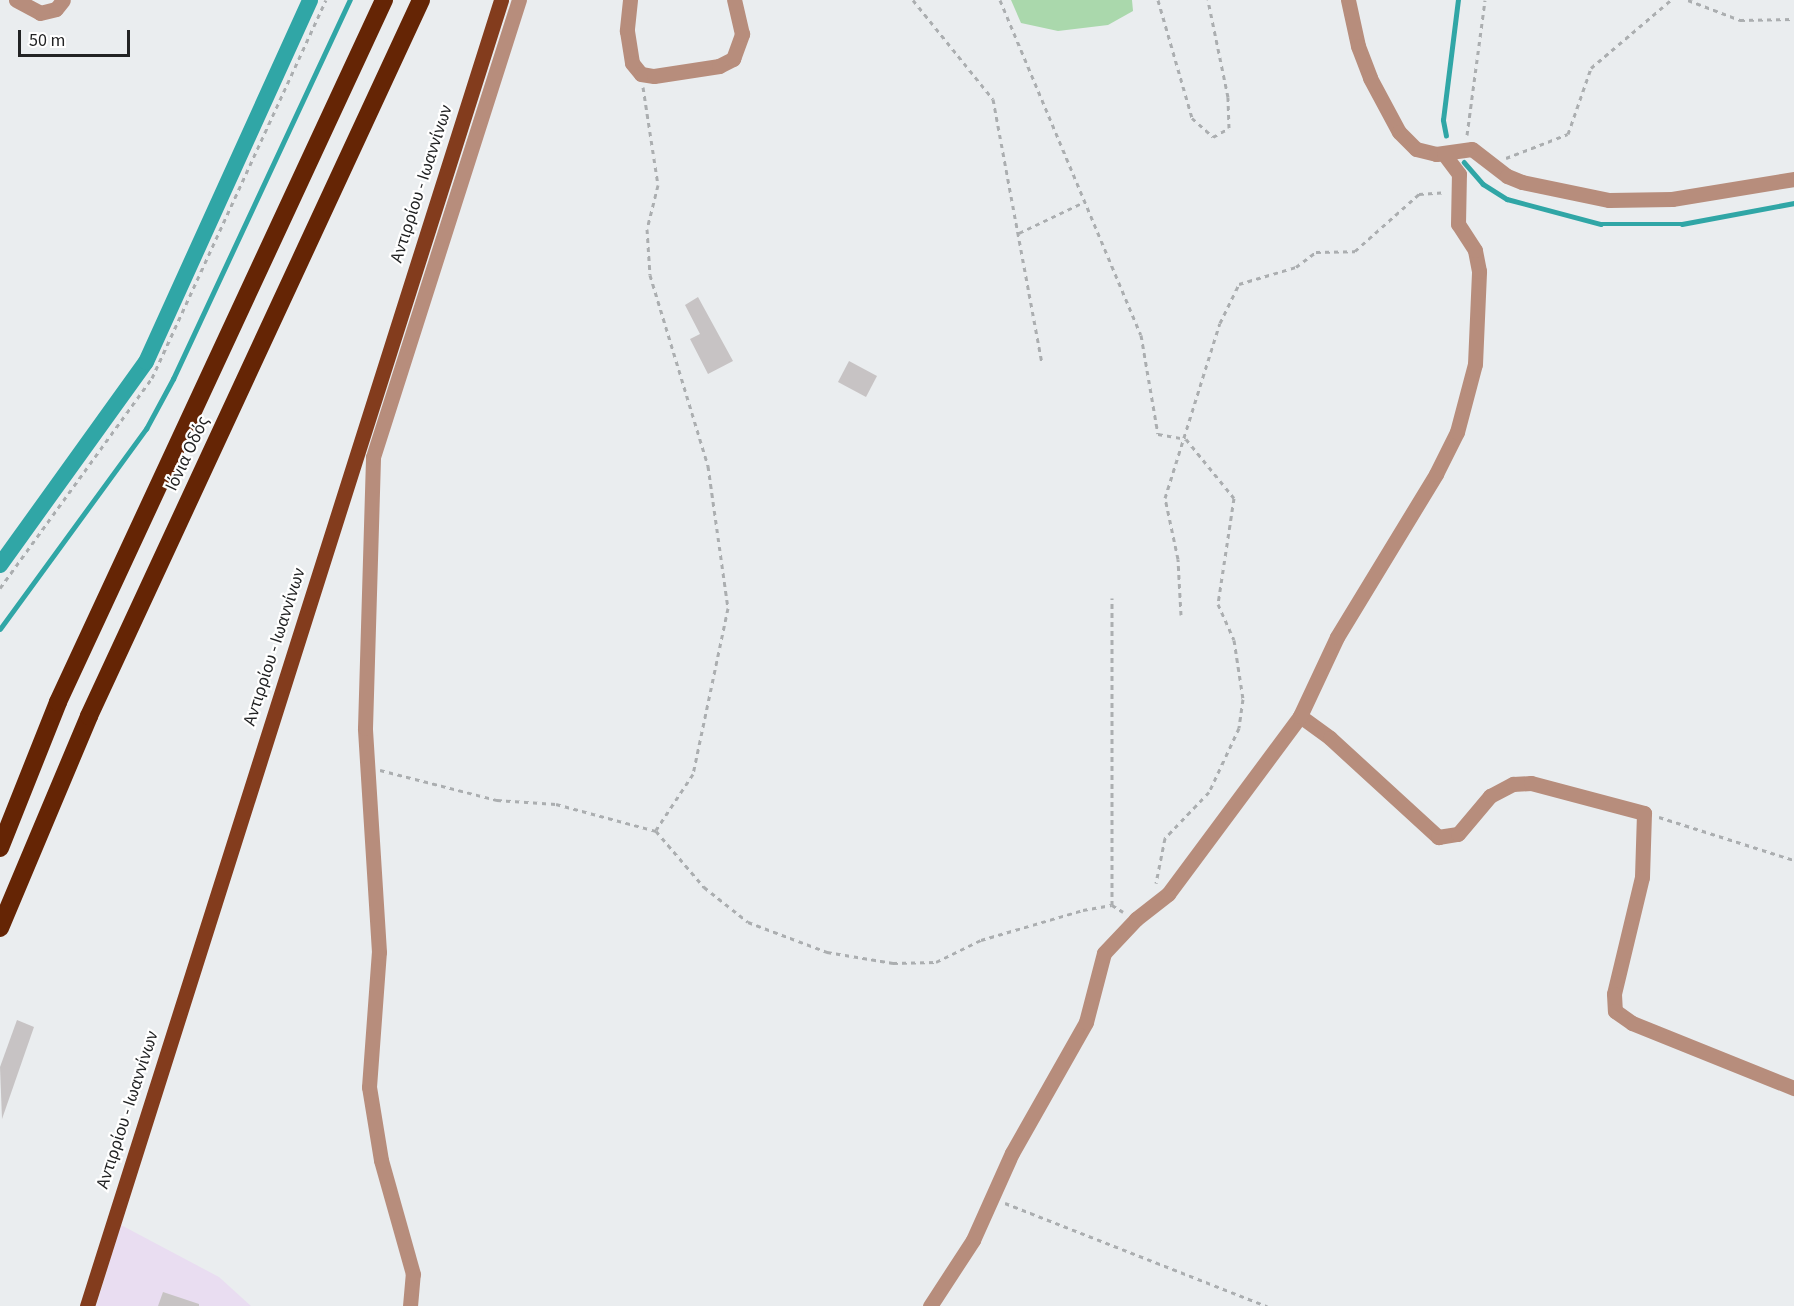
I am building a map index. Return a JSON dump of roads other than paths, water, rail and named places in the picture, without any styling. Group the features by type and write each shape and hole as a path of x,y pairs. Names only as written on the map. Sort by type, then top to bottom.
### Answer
{"highway":[{"name":"Ιόνια Οδός","path":"0,848 58,702 384,0"},
{"name":"Ιόνια Οδός","path":"0,928 89,716 421,0"}],"main road":[{"name":"Αντιρρίου - Ιωαννίνων","path":"87,1306 501,0"}],"street":[{"path":"16,0 40,13 56,9 63,0"},
{"path":"410,1306 412,1274 377,1140 369,1086 379,952 367,766 373,458 519,0"},
{"path":"630,0 628,45 632,63 640,74 695,70 733,59 740,48 742,34 734,0"},
{"path":"1348,0 1363,61 1399,132 1416,149 1444,154 1465,148 1479,152 1490,164 1507,176 1538,187 1581,197 1632,202 1706,195 1794,179"},
{"path":"930,1306 973,1240 1012,1153 1086,1022 1104,953 1136,919 1152,908 1201,851 1300,716 1336,637 1436,474 1467,405 1475,364 1479,272 1475,249 1458,224 1456,205 1460,191 1459,174 1444,154"},
{"path":"358,451 373,458"},
{"path":"1300,716 1330,738 1438,837 1458,834 1490,796 1513,784 1531,783 1644,813 1642,877 1614,994 1615,1011 1632,1023 1794,1088"}],"waterway":[{"path":"0,565 146,362 310,0"},
{"path":"0,629 146,429 173,379 350,0"},
{"path":"1446,136 1443,120 1458,0"},
{"path":"1464,162 1483,184 1507,199 1601,224 1682,224 1794,203"}]}
